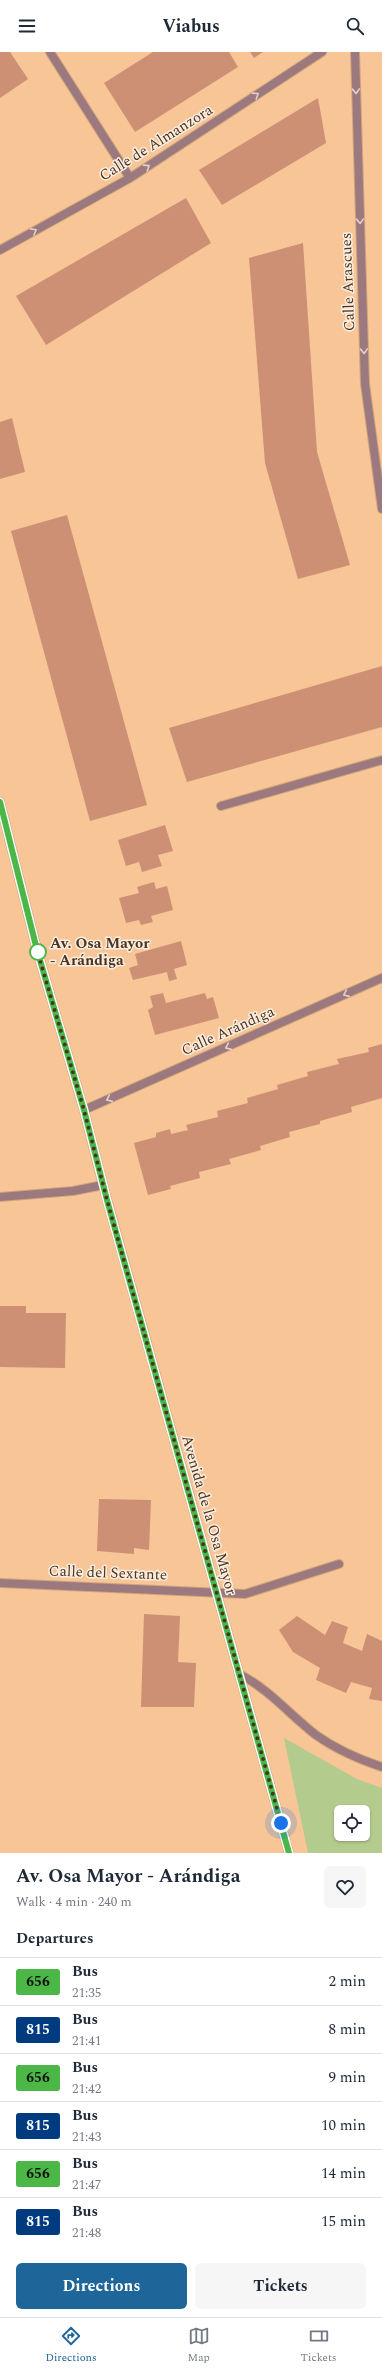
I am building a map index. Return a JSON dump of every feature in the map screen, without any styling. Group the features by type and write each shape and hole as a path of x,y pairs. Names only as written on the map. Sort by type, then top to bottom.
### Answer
{"main road":[{"name":"Avenida de la Osa Mayor","path":"0,802 37,950 84,1110 103,1185 215,1591 289,1853"}],"street":[{"path":"50,52 130,178"},
{"name":"Calle de Almanzora","path":"0,250 130,178 322,52"},
{"name":"Calle Arascues","path":"355,52 365,384 382,510"},
{"path":"221,806 382,760"},
{"name":"Calle Arándiga","path":"84,1110 382,978"},
{"path":"0,1197 73,1191 103,1185"},
{"name":"Calle del Sextante","path":"0,1583 215,1591 245,1594 339,1564"},
{"path":"239,1674 254,1682 316,1735 345,1754 382,1767"}],"green space":[{"path":"284,1738 357,1779 382,1788 382,1853 308,1853"}],"building":[{"path":"0,52 10,52 28,79 0,98"},
{"path":"153,52 229,52 238,67 135,132 104,83"},
{"path":"250,52 263,52 254,58"},
{"path":"318,98 326,143 222,205 199,170"},
{"path":"186,198 211,243 46,345 16,296"},
{"path":"303,243 317,452 350,565 298,579 265,463 249,258"},
{"path":"12,418 25,472 0,479 0,422"},
{"path":"67,515 147,805 90,821 11,531"},
{"path":"382,666 382,727 187,782 169,728"},
{"path":"165,825 173,851 158,855 162,866 142,872 139,862 126,866 118,840"},
{"path":"154,882 156,889 167,886 173,910 151,916 153,922 141,925 139,920 126,923 119,898 139,893 137,887"},
{"path":"181,941 187,965 174,969 177,979 169,981 167,972 133,980 129,968 138,965 135,954"},
{"path":"163,993 166,1003 205,993 207,999 213,997 219,1018 155,1035 148,1010 153,1007 150,996"},
{"path":"382,1044 382,1098 351,1107 352,1112 320,1121 320,1124 289,1132 290,1137 260,1146 261,1150 229,1159 231,1164 199,1172 200,1178 170,1186 171,1189 148,1195 134,1143 156,1137 156,1133 170,1129 171,1134 188,1130 186,1125 218,1117 217,1111 248,1103 247,1098 278,1089 277,1085 308,1076 307,1072 339,1064 337,1059 369,1052 368,1048"},
{"path":"0,1306 26,1306 26,1313 66,1313 65,1368 0,1367"},
{"path":"99,1499 151,1500 149,1550 134,1548 134,1554 97,1551"},
{"path":"144,1614 180,1616 178,1662 196,1663 194,1707 141,1707"},
{"path":"297,1616 325,1635 332,1621 348,1627 343,1643 362,1651 367,1634 382,1641 382,1701 369,1699 372,1688 351,1682 346,1693 316,1680 320,1668 293,1652 279,1630"}],"bus line":[{"name":"656","path":"0,802 37,950 84,1110 107,1200 289,1853"}],"place":[{"name":"Av. Osa Mayor - Arándiga","path":"38,952"}],"route":[{"path":"38,952 37,950 84,1110 107,1200 215,1591 281,1823"}]}
